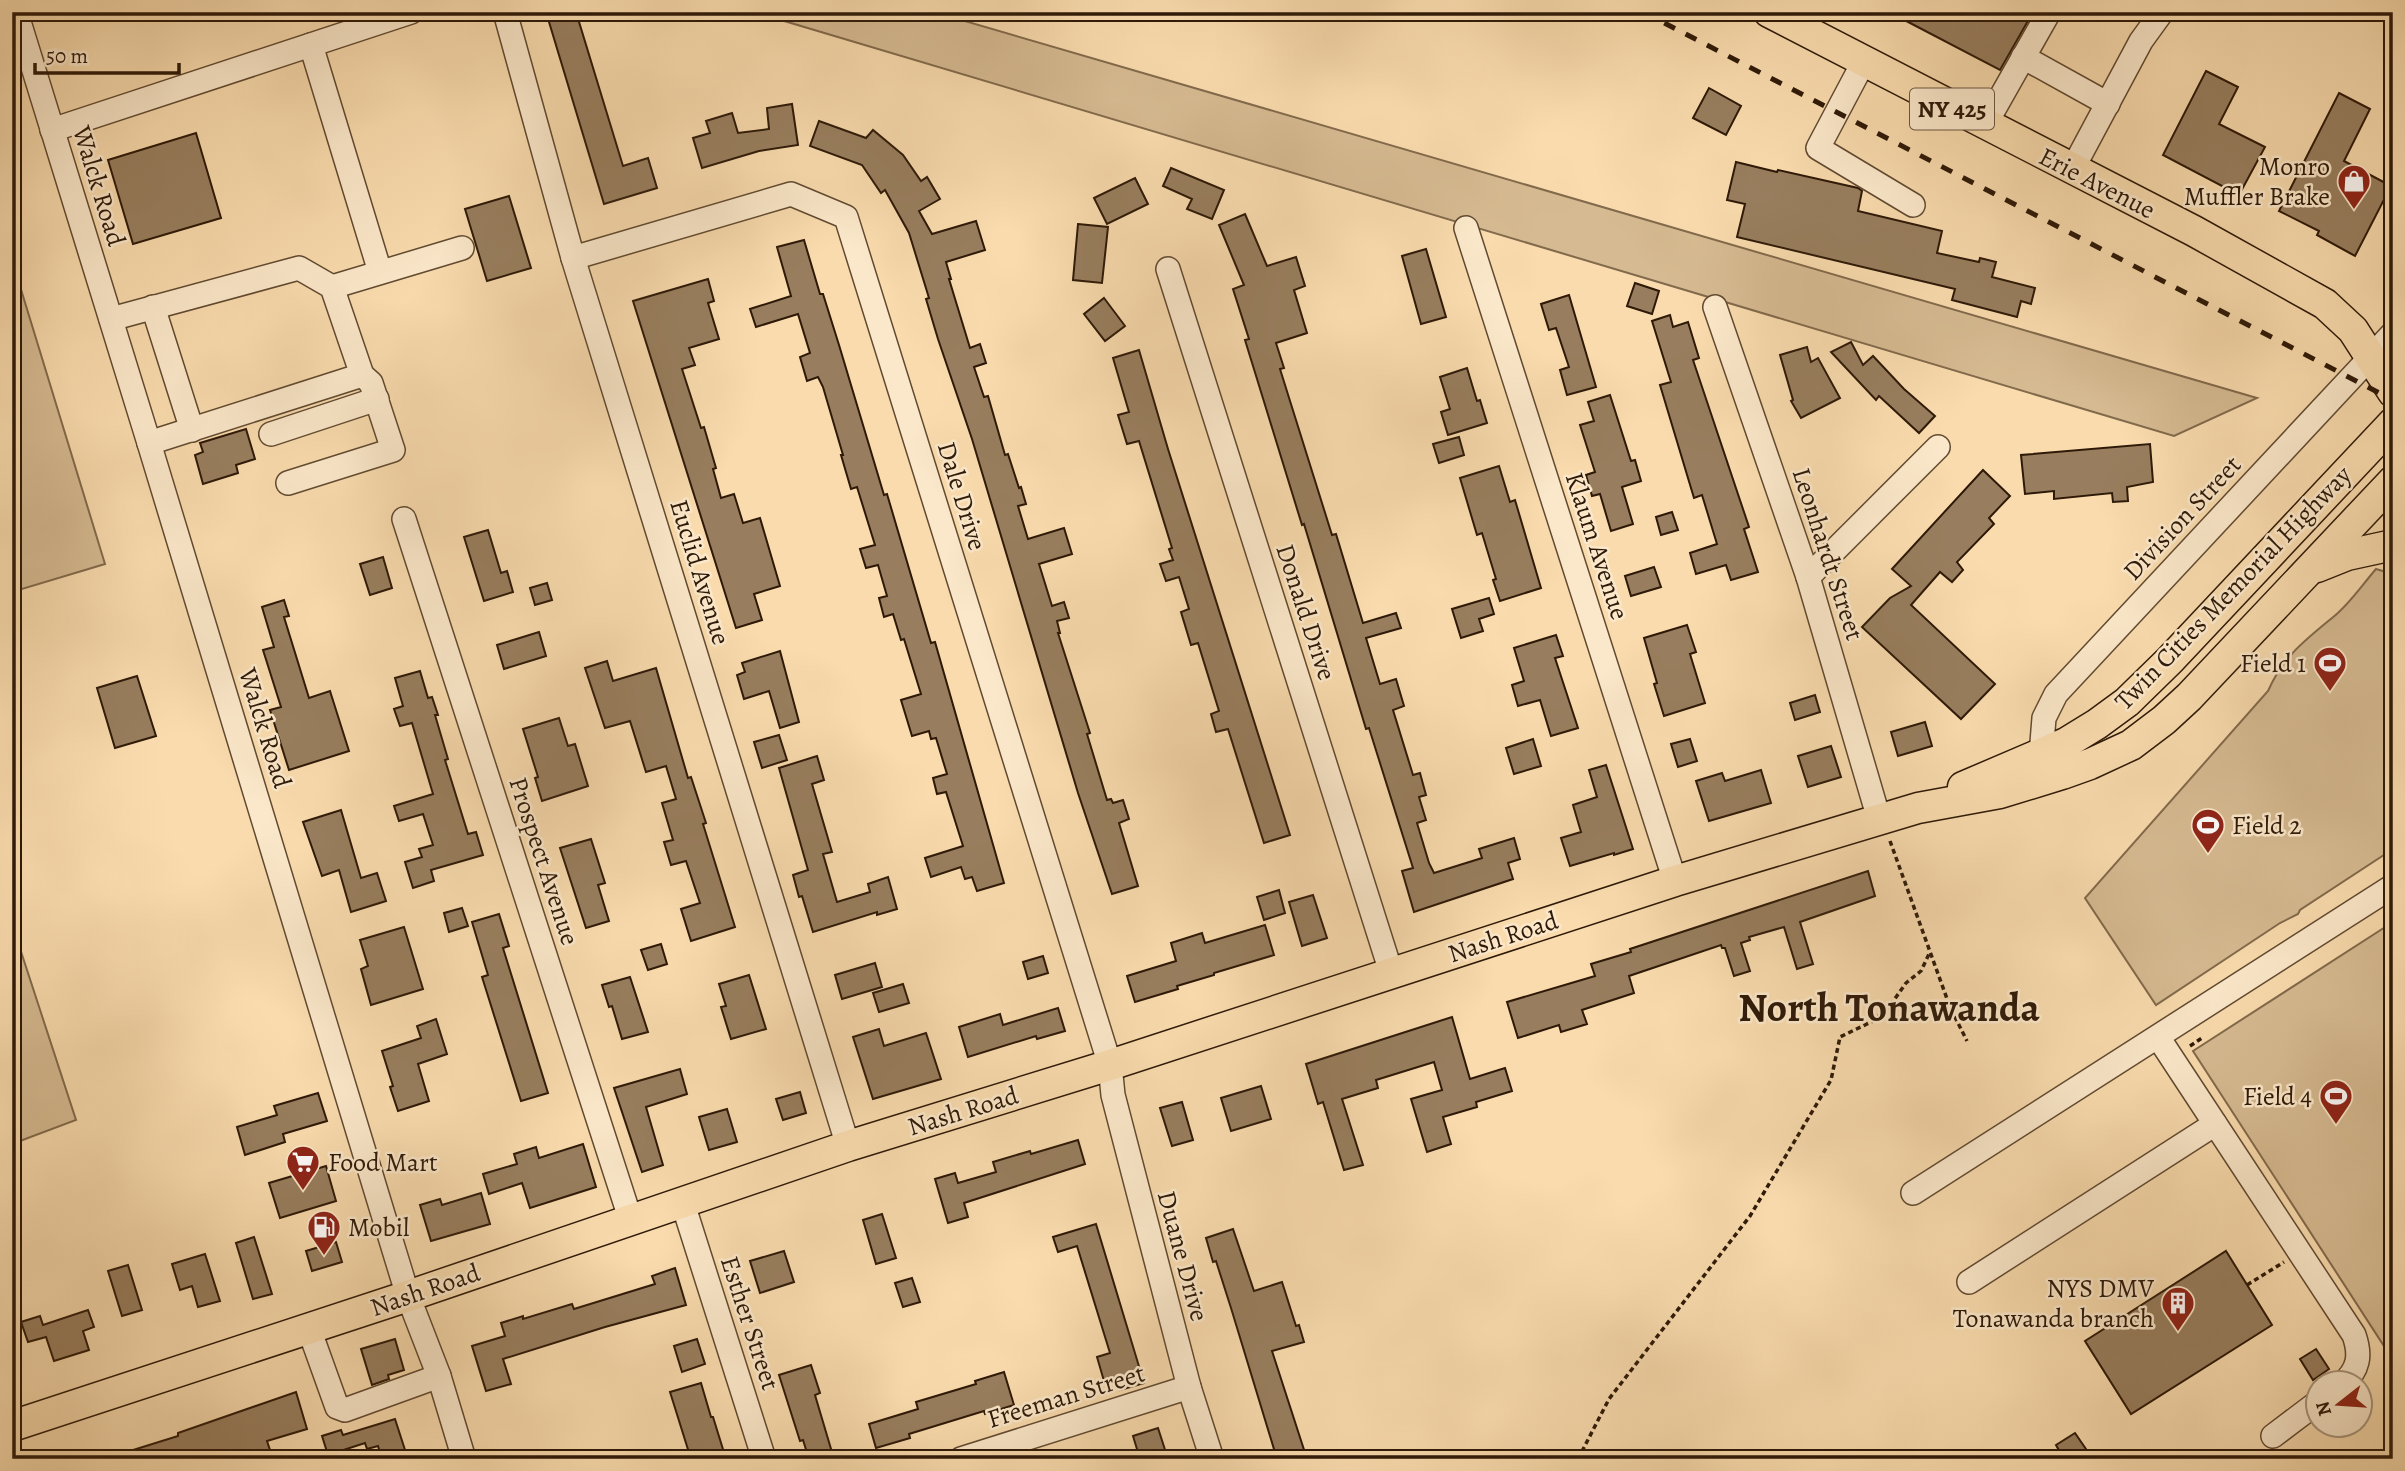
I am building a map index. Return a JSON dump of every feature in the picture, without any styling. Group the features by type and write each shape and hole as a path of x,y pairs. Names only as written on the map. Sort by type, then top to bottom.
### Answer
{"main road":[{"name":"Erie Avenue","path":"1769,12 1863,63 2231,251 2325,304 2353,330 2393,393"},
{"name":"Twin Cities Memorial Highway","path":"1918,808 2041,755 2097,724 2127,702 2393,424"},
{"name":"Twin Cities Memorial Highway","path":"1918,808 2000,793 2090,764 2131,745 2165,720 2189,697 2393,481"},
{"path":"2310,569 2347,555 2393,545"},
{"name":"Nash Road","path":"12,1426 683,1204 848,1146 1110,1065 1675,881 1879,832 1918,808"}],"street":[{"name":"Walck Road","path":"16,12 408,1296 439,1376 464,1459"},
{"path":"52,130 411,12"},
{"name":"Euclid Avenue","path":"505,12 573,258 848,1146"},
{"path":"1985,125 2049,12"},
{"path":"2072,170 2141,41 2162,12"},
{"path":"311,45 380,272"},
{"path":"2023,57 2108,104"},
{"path":"1863,63 1818,148 1913,205"},
{"name":"Dale Drive","path":"573,258 790,194 846,217 1110,1065"},
{"name":"Klaum Avenue","path":"1466,228 1675,881"},
{"path":"332,287 462,248"},
{"path":"111,319 299,268 332,287 362,375 371,383 377,399 393,450 288,483"},
{"name":"Donald Drive","path":"1168,269 1391,972"},
{"path":"153,307 192,430"},
{"name":"Leonhardt Street","path":"1715,307 1808,577 1879,832"},
{"name":"Division Street","path":"2041,755 2044,718 2056,694 2393,332"},
{"path":"149,443 362,375"},
{"path":"271,434 377,399"},
{"path":"1808,577 1938,447"},
{"name":"Prospect Avenue","path":"404,519 631,1221"},
{"path":"1913,1193 2393,886"},
{"path":"2158,1037 2354,1335 2359,1349 2355,1370"},
{"name":"Duane Drive","path":"1110,1065 1113,1095 1189,1387 1212,1459"},
{"path":"1969,1282 2215,1125"},
{"name":"Esther Street","path":"683,1204 764,1459"},
{"path":"309,1329 337,1407 345,1410 439,1376"},
{"name":"Freeman Street","path":"961,1459 1189,1387"},
{"path":"2273,1436 2304,1413"}],"path":[{"path":"1879,832 1890,841 1950,1007 1967,1041"},
{"path":"1578,1459 1609,1399 1750,1216 1831,1080 1840,1037 1873,1021 1889,1007 1906,983 1922,971 1930,953"},
{"path":"2190,1046 2202,1038"},
{"path":"2247,1285 2290,1258"}],"shaded area":[{"path":"754,12 934,12 2257,398 2174,436"},
{"path":"12,260 105,564 12,592"},
{"path":"2376,569 2393,574 2393,849 2156,1005 2085,898 2268,691 2287,659 2344,607"},
{"path":"2393,922 2393,1360 2193,1051"},
{"path":"12,924 76,1120 12,1144"}],"building":[{"path":"546,12 576,12 623,166 648,158 657,188 604,204"},
{"path":"1889,12 1985,12 1996,18 1999,12 2033,12 2000,70"},
{"path":"2206,71 2238,87 2219,124 2265,147 2239,195 2163,155"},
{"path":"1709,88 1741,106 1726,135 1693,118"},
{"path":"2339,93 2370,109 2344,161 2391,186 2355,256 2317,235 2319,231 2279,211"},
{"path":"792,104 798,145 759,151 702,168 693,138 710,133 706,121 732,113 738,133 769,129 767,108"},
{"path":"819,121 866,138 873,130 903,155 921,181 927,177 940,199 919,211 932,234 976,221 985,250 946,262 949,279 970,348 980,344 986,363 974,367 984,397 988,396 1005,455 1008,454 1019,488 1021,487 1026,504 1018,506 1028,539 1064,528 1072,554 1039,564 1052,606 1064,602 1069,618 1057,621 1058,633 1090,733 1087,734 1107,800 1111,799 1113,803 1123,800 1129,819 1119,823 1138,886 1112,894 1078,793 972,439 938,339 926,299 929,298 909,233 885,190 881,193 862,165 810,146"},
{"path":"196,133 221,218 133,244 108,160"},
{"path":"1736,162 1858,188 1862,191 1858,211 1942,231 1937,253 1979,262 1980,258 1996,262 1992,277 2035,288 2031,304 2021,301 2017,317 1952,300 1955,289 1737,237 1745,204 1727,200"},
{"path":"1171,168 1224,190 1212,219 1187,209 1192,199 1163,186"},
{"path":"1135,178 1148,204 1107,224 1094,198"},
{"path":"509,196 531,268 487,281 465,209"},
{"path":"1245,214 1267,266 1296,257 1305,286 1294,290 1307,333 1276,343 1284,368 1280,369 1332,535 1336,534 1363,623 1396,613 1401,628 1366,638 1380,684 1396,679 1404,706 1393,710 1413,775 1420,773 1426,795 1419,797 1426,820 1417,823 1429,863 1434,873 1482,858 1479,849 1514,838 1520,859 1508,863 1513,879 1414,912 1402,871 1413,868 1369,728 1366,729 1245,340 1249,339 1233,289 1244,285 1219,225"},
{"path":"1078,224 1108,227 1102,283 1073,280"},
{"path":"804,240 884,495 887,494 931,643 935,642 1004,883 977,891 972,877 965,879 961,867 931,877 925,858 963,846 946,792 937,794 933,778 947,774 936,738 931,739 929,731 912,736 901,700 921,694 904,639 901,640 893,614 884,617 879,598 887,596 878,565 866,568 860,549 875,545 857,487 851,489 823,387 818,377 807,381 800,357 810,353 798,314 756,327 750,309 791,296 777,247"},
{"path":"1426,249 1446,317 1421,324 1402,256"},
{"path":"708,279 714,301 708,303 719,339 689,348 695,365 682,369 701,428 704,427 716,468 713,469 721,498 734,494 743,523 760,518 780,586 754,594 762,620 736,628 633,301"},
{"path":"1635,283 1659,291 1652,314 1627,306"},
{"path":"1569,295 1596,387 1567,395 1560,370 1569,367 1556,328 1549,330 1541,304"},
{"path":"1104,298 1125,326 1105,341 1084,314"},
{"path":"1670,315 1673,327 1688,322 1699,358 1693,360 1749,527 1744,529 1758,572 1731,580 1726,565 1696,574 1690,553 1717,544 1702,495 1694,498 1660,385 1671,382 1652,321"},
{"path":"1851,342 1863,365 1873,356 1904,389 1935,416 1919,433 1879,396 1876,400 1831,352"},
{"path":"1807,347 1811,362 1818,358 1840,398 1801,418 1791,401 1793,400 1780,355"},
{"path":"1139,350 1290,835 1264,843 1228,729 1216,732 1211,714 1219,711 1198,643 1191,645 1181,612 1189,609 1179,577 1166,581 1160,564 1173,560 1169,549 1172,548 1139,441 1127,444 1118,415 1129,412 1113,358"},
{"path":"1467,368 1487,423 1448,435 1441,412 1450,409 1440,377"},
{"path":"1610,395 1631,461 1635,460 1641,481 1622,487 1633,524 1611,531 1600,494 1592,496 1586,475 1595,472 1580,425 1594,421 1588,402"},
{"path":"246,429 255,459 236,465 238,473 203,484 195,455 203,452 200,443"},
{"path":"1459,437 1464,455 1439,463 1433,444"},
{"path":"2150,444 2153,482 2127,487 2128,501 2113,502 2112,493 2054,499 2054,491 2025,494 2021,455"},
{"path":"1499,466 1510,502 1515,500 1541,588 1500,601 1482,533 1477,535 1460,478"},
{"path":"1983,470 2010,496 1989,518 1994,524 1957,562 1963,570 1952,582 1940,572 1911,605 1995,684 1961,719 1862,627 1890,598 1911,586 1892,569"},
{"path":"1672,512 1678,530 1661,535 1656,517"},
{"path":"488,530 501,573 507,571 513,592 484,601 464,537"},
{"path":"383,557 392,588 370,595 360,564"},
{"path":"1654,567 1661,587 1631,596 1625,576"},
{"path":"547,583 552,600 535,605 530,588"},
{"path":"1489,598 1494,614 1479,619 1483,631 1461,638 1452,609"},
{"path":"284,600 289,616 284,617 309,698 330,691 349,751 289,770 270,710 281,707 263,650 274,647 262,607"},
{"path":"1687,625 1696,652 1690,654 1705,703 1664,716 1644,638"},
{"path":"539,632 546,656 504,669 497,645"},
{"path":"1556,635 1563,656 1555,658 1578,728 1551,736 1540,700 1518,706 1512,685 1524,681 1514,648"},
{"path":"780,651 799,722 780,728 769,691 744,699 737,675 745,672 742,663"},
{"path":"607,661 613,681 656,668 688,778 691,777 706,823 703,824 735,927 691,941 681,909 700,903 686,861 671,865 664,842 673,840 662,803 676,799 666,766 646,772 630,721 605,728 585,668"},
{"path":"420,671 428,698 432,697 438,715 435,715 448,759 445,760 468,834 476,832 483,855 431,870 434,881 413,888 405,862 422,857 419,849 433,845 423,814 399,821 394,806 433,794 412,723 400,726 394,709 403,706 395,678"},
{"path":"137,676 156,736 115,748 97,688"},
{"path":"1815,695 1820,712 1795,720 1790,703"},
{"path":"559,718 568,746 575,744 588,786 542,801 535,778 538,777 523,729"},
{"path":"1925,722 1932,746 1898,756 1891,732"},
{"path":"779,735 787,760 762,768 754,742"},
{"path":"1533,739 1541,766 1514,774 1506,748"},
{"path":"1690,739 1697,761 1678,767 1671,744"},
{"path":"1831,746 1841,777 1808,787 1798,756"},
{"path":"817,756 824,780 812,784 832,852 823,854 837,902 870,892 868,884 888,877 897,909 877,915 877,912 813,932 793,875 808,870 779,768"},
{"path":"1606,765 1633,849 1570,866 1561,838 1581,832 1573,805 1597,797 1589,770"},
{"path":"1761,770 1771,803 1709,821 1696,781 1722,773 1725,781"},
{"path":"341,810 361,878 377,873 386,901 351,912 339,870 322,876 303,822"},
{"path":"591,839 605,883 598,885 609,921 586,928 560,848"},
{"path":"1868,871 1875,896 1800,922 1813,964 1797,969 1784,927 1749,937 1750,940 1741,943 1750,971 1734,976 1725,948 1721,945 1629,976 1634,993 1582,1010 1587,1024 1561,1032 1559,1025 1518,1038 1507,1002 1595,976 1591,964 1631,952 1630,949"},
{"path":"1279,890 1285,913 1264,920 1257,897"},
{"path":"1313,895 1327,938 1302,946 1289,902"},
{"path":"462,908 468,926 449,932 444,913"},
{"path":"499,914 509,946 503,948 548,1093 521,1101 482,977 488,975 472,922"},
{"path":"1265,925 1274,955 1214,973 1177,986 1178,989 1135,1002 1127,976 1176,961 1171,943 1202,933 1205,943"},
{"path":"404,927 423,989 371,1005 361,969 368,966 360,940"},
{"path":"661,944 667,964 648,970 641,950"},
{"path":"1043,956 1048,973 1028,979 1023,962"},
{"path":"875,963 882,987 842,999 835,975"},
{"path":"749,975 766,1029 731,1039 721,1007 726,1006 719,984"},
{"path":"630,977 648,1032 622,1039 602,985"},
{"path":"903,984 909,1003 879,1012 873,993"},
{"path":"1058,1008 1065,1031 1037,1039 1036,1036 968,1057 959,1027 1000,1014 1003,1025"},
{"path":"1452,1017 1470,1079 1505,1068 1512,1091 1476,1102 1477,1107 1443,1117 1451,1144 1427,1152 1411,1099 1442,1090 1434,1062 1376,1080 1378,1088 1342,1099 1363,1165 1344,1170 1323,1102 1318,1104 1306,1064"},
{"path":"436,1019 447,1054 418,1064 429,1101 398,1111 382,1051 421,1038 417,1026"},
{"path":"879,1029 884,1046 926,1033 941,1079 873,1099 853,1037"},
{"path":"680,1069 687,1094 646,1107 663,1165 642,1172 614,1088"},
{"path":"1261,1086 1271,1119 1231,1131 1221,1098"},
{"path":"800,1092 806,1113 783,1120 776,1099"},
{"path":"318,1093 327,1121 283,1134 285,1142 245,1155 237,1127 277,1115 274,1106"},
{"path":"1182,1102 1193,1140 1172,1146 1160,1108"},
{"path":"727,1109 737,1142 709,1150 699,1117"},
{"path":"1078,1140 1085,1164 964,1203 968,1217 948,1223 935,1179 955,1173 958,1183 996,1172 993,1162"},
{"path":"583,1144 596,1187 530,1208 522,1183 489,1194 483,1174 517,1164 514,1154 536,1147 539,1158"},
{"name":"Food Mart","path":"326,1166 336,1201 280,1218 269,1183"},
{"path":"481,1193 490,1224 431,1241 420,1205 440,1199 442,1205"},
{"path":"882,1214 896,1258 876,1264 863,1220"},
{"path":"1096,1224 1144,1383 1120,1390 1116,1377 1104,1381 1097,1357 1110,1353 1077,1246 1058,1252 1053,1237"},
{"path":"1233,1229 1254,1291 1282,1282 1296,1326 1299,1325 1304,1342 1272,1351 1307,1459 1277,1459 1216,1261 1213,1262 1206,1238"},
{"path":"254,1237 272,1294 253,1299 236,1243"},
{"name":"Mobil","path":"336,1242 342,1262 312,1271 306,1251"},
{"path":"784,1251 794,1282 760,1293 750,1261"},
{"name":"NYS DMV Tonawanda branch","path":"2226,1251 2272,1325 2131,1414 2085,1341"},
{"path":"205,1254 220,1301 198,1307 192,1286 180,1290 172,1264"},
{"path":"128,1265 142,1310 122,1316 108,1271"},
{"path":"675,1268 686,1305 503,1359 511,1384 486,1391 472,1346 505,1336 501,1323 572,1304 574,1309 655,1284 652,1276"},
{"path":"912,1278 920,1302 903,1307 895,1283"},
{"path":"88,1310 94,1327 83,1331 89,1350 54,1361 46,1337 28,1342 21,1322 40,1316 43,1325"},
{"path":"395,1339 404,1370 388,1375 389,1379 372,1385 361,1349"},
{"path":"697,1339 705,1364 682,1372 674,1346"},
{"path":"2316,1349 2329,1369 2307,1370 2300,1359"},
{"path":"811,1365 820,1393 815,1395 834,1459 809,1459 803,1440 800,1441 779,1375"},
{"path":"1004,1372 1014,1405 985,1414 984,1411 909,1434 910,1438 876,1448 869,1424 918,1409 916,1402 976,1384 975,1381"},
{"path":"701,1383 726,1459 691,1459 670,1392"},
{"path":"296,1392 307,1429 267,1441 273,1459 117,1459 117,1455 178,1436 178,1433"},
{"path":"395,1419 406,1453 382,1459 378,1446 367,1449 365,1443 328,1455 322,1436 341,1430 343,1435"},
{"path":"1158,1428 1167,1456 1140,1459 1133,1436"},
{"path":"2075,1433 2088,1452 2078,1459 2064,1459 2056,1445"}],"railway":[{"path":"1643,12 2393,400"}],"place":[{"name":"Monro Muffler Brake","path":"2354,211"},
{"name":"Field 1","path":"2330,693"},
{"name":"Field 2","path":"2208,855"},
{"name":"Field 4","path":"2336,1126"},
{"name":"Food Mart","path":"303,1192"},
{"name":"Mobil","path":"324,1257"},
{"name":"NYS DMV Tonawanda branch","path":"2178,1333"}],"district":[{"name":"North Tonawanda","path":"1889,1007"}]}
